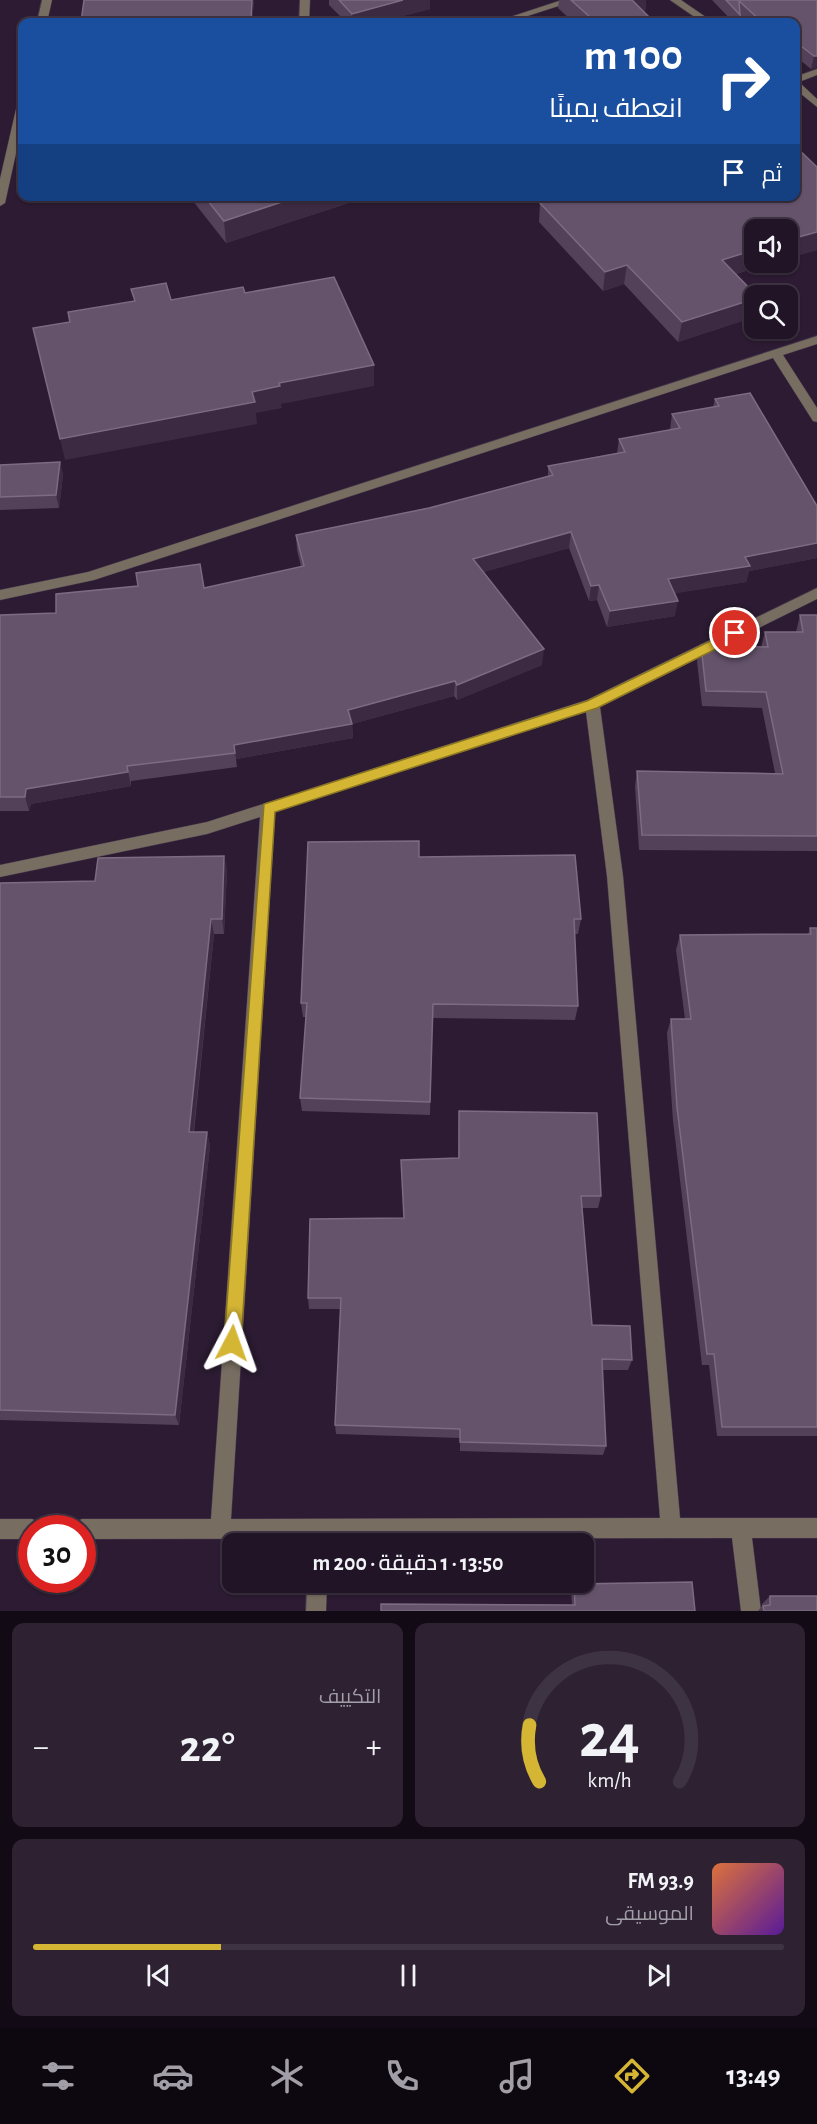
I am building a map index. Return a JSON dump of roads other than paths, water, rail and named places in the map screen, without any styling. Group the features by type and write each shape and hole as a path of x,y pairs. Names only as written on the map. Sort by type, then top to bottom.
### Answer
{"street":[{"path":"43,18 47,0"},
{"path":"304,18 305,0"},
{"path":"513,18 572,0"},
{"path":"675,0 702,18"},
{"path":"800,80 817,72"},
{"path":"800,87 817,104"},
{"path":"0,203 18,123"},
{"path":"6,177 18,173"},
{"path":"0,595 89,577 817,340"},
{"path":"776,354 817,418"},
{"path":"0,871 207,828 592,704 817,593"},
{"path":"592,704 615,876 671,1528"},
{"path":"220,1529 268,808"},
{"path":"450,1533 671,1528 817,1528"},
{"path":"741,1528 751,1611"},
{"path":"0,1529 18,1529"},
{"path":"96,1529 220,1529 276,1533"},
{"path":"316,1611 317,1593"}]}
